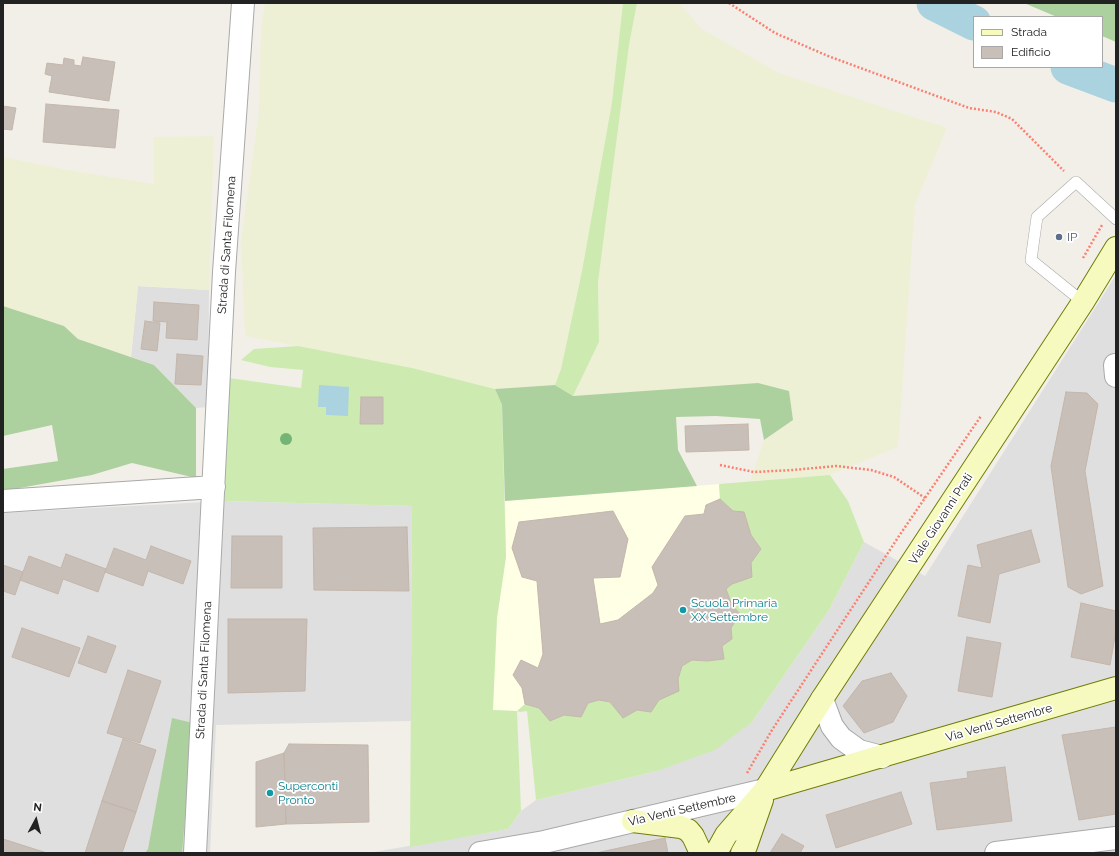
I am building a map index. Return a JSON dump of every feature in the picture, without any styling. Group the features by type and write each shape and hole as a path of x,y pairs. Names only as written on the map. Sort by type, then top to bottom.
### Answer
{"main road":[{"name":"Viale Giovanni Prati","path":"765,790 822,699 1083,302 1116,248"},
{"name":"Via Venti Settembre","path":"765,790 1116,688"},
{"path":"716,853 726,835 765,790"},
{"path":"742,853 746,846 765,790"},
{"path":"633,821 681,827 688,830 693,836 701,853"}],"street":[{"name":"Strada di Santa Filomena","path":"195,853 224,272 243,3"},
{"path":"3,502 214,487"},
{"path":"822,699 832,726 841,738 859,751 882,757"},
{"name":"Via Venti Settembre","path":"480,853 544,842 765,790"},
{"path":"996,853 1116,838"}],"lane":[{"path":"1083,302 1031,260 1037,217 1076,182 1113,216"}],"path":[{"path":"729,3 775,33 828,56 969,108 996,112 1012,119 1076,182"},
{"path":"1082,260 1113,216"},
{"path":"772,730 983,413"},
{"path":"720,465 754,472 836,466 871,470 894,477 925,498"}],"shaded area":[{"path":"265,3 623,3 612,102 582,271 561,369 555,385 495,389 412,368 245,336 241,240 259,111 261,27"},
{"path":"637,3 679,3 702,29 779,73 947,128 915,204 898,447 830,475 750,481 764,440 793,420 573,396 599,342 598,282 629,45"},
{"path":"214,136 209,290 138,286 131,357 78,339 64,326 3,306 3,157 68,170 154,184 154,137"},
{"path":"1116,275 1116,853 368,853 508,829 521,811 536,800 657,771 752,722 829,610 864,542 925,576"},
{"path":"138,286 209,290 208,407 196,408 154,365 131,357"},
{"path":"719,484 720,499 706,505 704,514 685,516 658,585 653,593 618,620 600,624 593,578 620,577 628,539 613,511 519,522 512,548 522,577 537,581 543,654 538,668 521,660 513,675 522,688 525,704 517,711 492,710 497,618 506,557 505,501"},
{"path":"224,501 412,506 411,721 216,725 210,853 3,853 3,513"}],"green space":[{"path":"623,3 637,3 629,45 598,282 599,342 573,396 555,385 561,369 582,271 612,102"},
{"path":"1024,3 1116,3 1116,42 1103,36 1103,16 1055,16"},
{"path":"3,306 64,326 78,339 154,365 196,408 196,478 132,463 92,475 3,491 3,469 58,461 52,425 3,436"},
{"path":"298,346 412,368 495,389 502,405 506,557 497,618 493,710 517,711 521,811 508,829 410,847 412,506 224,501 229,378 301,388 303,370 270,367 241,360 254,349"},
{"path":"758,383 789,391 793,420 764,440 760,419 716,416 676,417 678,450 697,486 505,501 502,405 495,389 555,385 573,396"},
{"path":"830,475 848,501 864,542 829,610 752,722 715,750 657,771 536,800 527,711 517,711 525,704 539,708 550,721 564,715 581,717 588,703 599,700 610,702 623,718 637,710 651,712 659,700 679,691 678,679 682,666 692,660 707,661 724,659 722,646 732,639 731,628 740,614 732,605 726,589 732,584 751,577 751,563 761,549 751,535 744,513 733,511 720,499 719,484"},
{"path":"172,718 193,723 182,853 145,853 148,849"}],"water":[{"path":"319,385 349,387 348,416 326,415 326,407 318,407"}],"building":[{"path":"83,57 115,62 109,101 49,92 52,76 45,74 47,63 63,65 64,58 74,60 74,65 81,66"},
{"path":"46,104 119,110 115,148 43,142"},
{"path":"3,106 16,108 12,130 3,129"},
{"path":"154,302 199,305 197,340 166,338 167,322 153,321"},
{"path":"145,321 160,323 157,351 141,349"},
{"path":"177,354 203,356 201,385 175,384"},
{"path":"1066,392 1087,393 1098,404 1085,471 1103,586 1081,594 1068,587 1051,466"},
{"path":"361,397 383,397 383,424 360,424"},
{"path":"748,424 749,450 686,452 685,426"},
{"name":"Scuola Primaria XX Settembre","path":"720,499 733,511 744,512 751,535 761,549 751,563 752,577 732,584 726,589 732,605 740,614 731,628 732,639 722,646 724,659 707,661 692,660 682,666 678,679 679,691 659,700 651,712 637,710 623,718 610,702 599,700 588,703 581,717 564,715 550,721 539,708 525,704 522,688 513,675 521,660 538,668 543,654 537,581 522,577 512,548 519,522 613,511 628,539 620,577 593,578 600,624 618,620 653,593 658,585 652,567 685,516 704,514 706,505"},
{"path":"407,527 409,591 314,590 313,528"},
{"path":"1031,530 1040,562 999,574 990,623 958,616 968,565 982,568 977,545"},
{"path":"232,536 282,536 282,588 231,588"},
{"path":"151,546 191,561 183,584 148,571 143,586 105,572 114,548 146,560"},
{"path":"66,554 106,569 98,592 63,579 58,594 20,580 29,556 61,568"},
{"path":"3,565 23,572 15,595 3,591"},
{"path":"1081,603 1116,611 1116,631 1110,665 1071,657"},
{"path":"228,619 307,619 305,691 228,693"},
{"path":"22,628 80,648 69,677 12,657"},
{"path":"88,636 116,646 106,673 78,663"},
{"path":"967,637 1001,643 992,697 958,691"},
{"path":"128,670 161,681 140,743 107,733"},
{"path":"891,673 907,696 893,722 864,733 843,706 862,681"},
{"path":"1116,727 1116,814 1079,820 1062,735"},
{"path":"123,739 156,750 136,812 102,801"},
{"path":"289,744 368,745 369,822 286,824 284,753"},
{"name":"Superconti Pronto","path":"284,753 286,824 256,827 256,762"},
{"path":"1005,767 1012,821 937,830 930,783 968,778 967,772"},
{"path":"901,792 912,824 836,848 826,815"},
{"path":"102,801 136,812 122,853 85,853"},
{"path":"782,834 804,846 800,853 770,853"},
{"path":"665,838 668,853 596,853"},
{"path":"3,839 47,853 3,853"}],"waterway":[{"path":"934,3 973,22"},
{"path":"1071,68 1116,85"}],"place":[{"name":"IP","path":"1059,237"},
{"name":"Scuola Primaria XX Settembre","path":"683,610"},
{"name":"Superconti Pronto","path":"270,793"}]}
